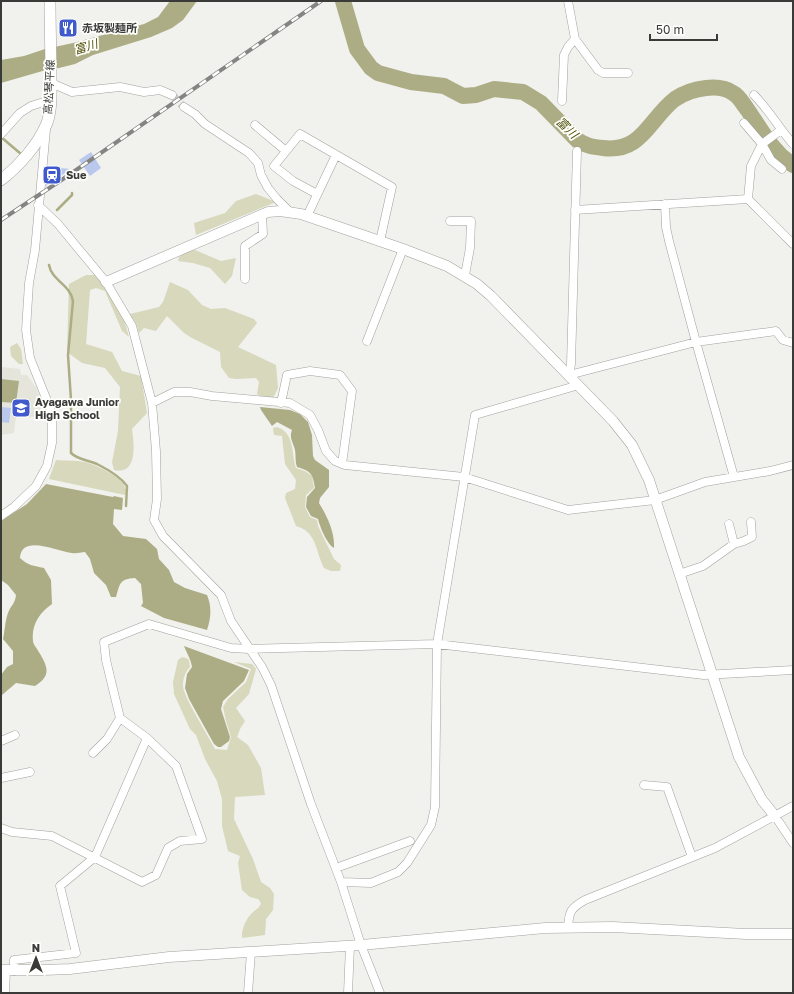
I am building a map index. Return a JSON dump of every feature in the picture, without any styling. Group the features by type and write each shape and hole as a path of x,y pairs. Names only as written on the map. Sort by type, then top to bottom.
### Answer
{"main road":[{"name":"高松琴平線","path":"1,180 26,156 42,133 47,122 51,83 50,1"}],"street":[{"path":"568,1 575,39 598,70 603,73 628,73"},
{"path":"562,101 564,54 575,39"},
{"path":"51,83 72,92 120,87 144,92 160,90 172,95"},
{"path":"754,95 765,106 780,131 793,144"},
{"path":"1,134 20,114 32,106 50,100"},
{"path":"184,107 195,114 205,124 249,153 258,163 261,175 268,188 277,200 290,212"},
{"path":"1,516 14,507 36,486 47,466 52,443 52,419 50,408 30,358 26,330 29,283 35,250 38,205 47,122"},
{"path":"744,123 763,143 771,160 782,169"},
{"path":"255,125 286,151"},
{"path":"748,199 751,166 763,143 780,131"},
{"path":"317,194 293,181 274,166 300,134 392,187 380,241"},
{"path":"569,374 571,364 577,151"},
{"path":"307,216 336,155"},
{"path":"575,210 748,199 793,244"},
{"path":"665,204 666,227 669,241 734,477"},
{"path":"38,205 58,224 106,282 132,326 152,403 156,451 157,499 154,520 163,536 221,595 231,621 262,667 271,685 312,804 341,882 361,945 380,993"},
{"path":"106,282 268,212 280,211 307,216 448,266 465,275 491,296 569,374 613,421 632,445 648,480 655,500 739,758 762,800 793,843"},
{"path":"245,280 245,246 262,234 262,215"},
{"path":"450,221 472,221 470,248 465,275"},
{"path":"367,341 403,249"},
{"path":"569,374 696,342 776,331 783,340 793,343"},
{"path":"281,402 288,375 310,371 340,375 352,391 342,464"},
{"path":"341,882 371,883 398,872 407,863 430,825 435,807 437,644 475,415 579,385"},
{"path":"152,403 174,392 190,392 212,396 290,403 310,415 318,430 326,451 335,461 342,464 464,477 568,510 655,500 705,482 770,471 793,465"},
{"path":"679,574 703,566 734,544 752,537 751,522"},
{"path":"729,524 734,544"},
{"path":"1,828 12,832 52,836 142,882 156,875 168,848 180,841 202,839 176,766 147,738 120,718 106,660 104,642 149,624 231,648 249,649 437,644 696,674 793,670"},
{"path":"93,753 107,739 120,718"},
{"path":"1,741 15,735"},
{"path":"6,993 7,970 14,960 76,953 60,886 95,857 147,738"},
{"path":"1,778 30,772"},
{"path":"644,785 667,787 692,857"},
{"path":"568,927 569,914 574,906 585,900 715,848 793,806"},
{"path":"336,868 410,841"},
{"path":"7,970 70,969 169,957 350,946 539,928 612,927 746,934 793,934"},
{"path":"348,993 350,946"},
{"path":"248,993 251,952"}],"shaded area":[{"path":"256,194 276,202 196,235 194,223 225,213 236,201"},
{"path":"195,250 221,261 236,258 232,276 225,284 210,268 193,263 178,261 179,257 186,252"},
{"path":"86,275 96,275 106,289 124,320 129,337 122,331 105,291 96,288 90,290 86,344 112,352 122,371 141,376 147,413 132,429 134,450 133,457 127,468 122,470 114,470 112,462 118,431 120,387 105,368 82,363 67,352 69,284"},
{"path":"170,282 188,290 202,305 211,309 225,308 254,319 257,323 238,347 276,365 278,388 273,398 262,397 257,394 259,382 256,378 229,378 221,367 220,352 184,333 167,316 156,331 144,328 139,333 137,325 130,314 159,307 163,302"},
{"path":"17,343 21,349 23,364 19,364 11,356 10,347"},
{"name":"Ayagawa Junior High School","path":"1,367 20,369 21,375 27,375 37,389 41,401 40,417 16,416 14,433 1,435"},
{"path":"277,427 283,430 290,439 296,468 305,471 312,476 314,488 306,495 305,507 310,517 317,520 318,526 334,559 341,565 340,571 331,571 324,568 312,537 303,529 296,526 285,498 286,493 295,489 296,480 285,464 282,436 274,435 273,428"},
{"path":"56,460 85,462 97,466 112,474 123,484 126,489 125,495 49,479"},
{"path":"182,657 189,660 190,667 184,678 184,691 215,749 227,750 231,737 223,707 228,699 246,682 251,669 234,662 252,664 256,669 249,694 236,708 245,721 237,737 248,745 261,768 265,795 235,797 234,819 253,859 261,882 270,888 274,894 273,910 266,919 265,935 242,938 242,932 246,921 261,903 258,899 250,897 242,890 238,863 240,856 228,851 222,826 222,799 217,781 205,759 196,735 190,729 174,694 173,682 178,660"}],"water":[{"path":"170,1 197,1 183,20 172,28 151,37 93,55 75,64 46,70 1,83 1,60 24,56 45,49 144,24 158,17"},
{"path":"1,379 19,381 16,403 1,402"},
{"path":"260,407 290,410 300,414 308,422 312,435 313,456 315,460 329,470 329,487 320,498 319,503 332,530 334,548 326,539 318,519 311,516 306,507 307,497 315,488 312,476 305,470 297,467 295,450 291,438 292,430 277,422 272,426"},
{"path":"46,484 123,498 122,510 114,509 113,524 123,536 146,539 157,549 159,559 169,570 174,582 185,588 207,595 210,608 209,621 207,630 164,618 141,606 143,603 141,584 135,578 123,581 116,597 111,597 106,585 94,573 90,559 85,552 66,552 33,545 27,547 22,551 20,558 28,564 44,568 51,580 52,604 40,615 33,630 33,643 46,665 46,674 41,682 35,686 16,683 2,695 1,700 1,675 7,667 13,664 13,651 3,639 7,616 16,595 8,585 1,580 1,521 27,504"},
{"path":"184,646 249,670 244,681 223,701 221,709 230,737 229,741 221,747 214,744 189,699 185,688 187,674 192,667"}],"building":[{"path":"91,152 101,168 90,176 79,160"},
{"path":"48,167 71,169 46,186"},
{"path":"1,407 11,408 9,423 1,422"}],"waterway":[{"name":"富川","path":"343,1 357,49 371,68 378,73 411,82 444,86 463,96 476,95 494,89 523,92 541,103 577,140 583,144 603,148 616,148 627,145 636,140 644,133 666,107 682,95 702,89 724,89 730,91 739,98 767,140 779,154 793,165"},
{"path":"1,137 21,154"},
{"path":"57,210 72,195 72,193"},
{"path":"49,265 54,275 68,290 73,301 68,355 71,400 71,453 80,459 101,466 121,479 127,486 126,506"}],"tunnel":[{"path":"172,95 184,107"}],"railway":[{"path":"1,220 66,177 321,1"}],"place":[{"name":"赤坂製麺所","path":"68,28"},
{"name":"Sue","path":"52,175"},
{"name":"Ayagawa Junior High School","path":"21,408"}]}
